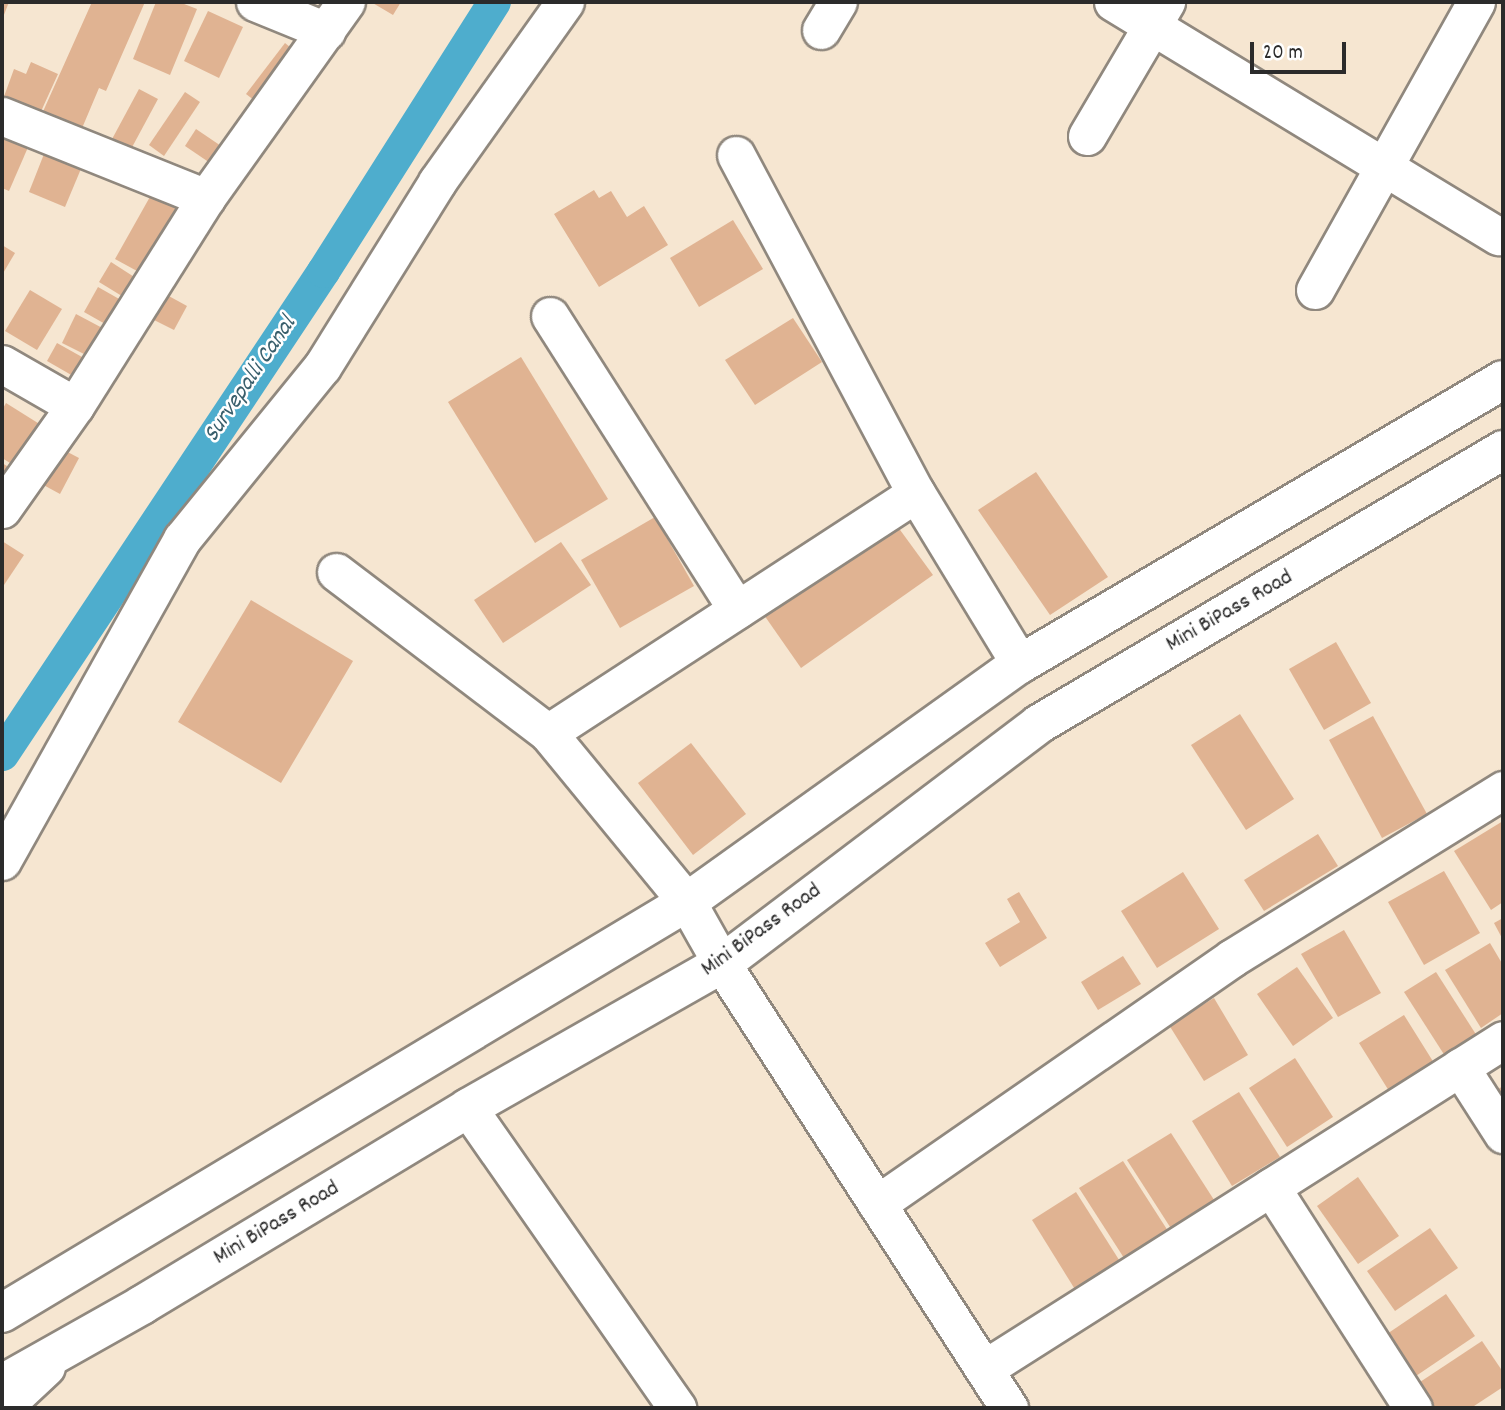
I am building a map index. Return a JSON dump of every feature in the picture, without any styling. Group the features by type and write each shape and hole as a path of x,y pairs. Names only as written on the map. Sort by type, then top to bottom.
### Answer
{"main road":[{"path":"2,1313 687,902 1020,664 1503,380"},
{"name":"Mini BiPass Road","path":"2,1384 468,1108 722,964 1039,724 1503,450"}],"street":[{"path":"2,509 75,406 206,198 336,17 254,2"},
{"path":"2,861 182,539 322,367 437,182 565,2"},
{"path":"1113,2 1159,14 1382,165 1499,236"},
{"path":"1315,289 1382,165 1476,2"},
{"path":"1087,136 1159,14"},
{"path":"2,116 206,198"},
{"path":"736,155 916,493 1020,664"},
{"path":"550,316 737,610"},
{"path":"2,364 75,406"},
{"path":"548,733 916,493"},
{"path":"336,572 548,733 687,902 722,964 1009,1408"},
{"path":"877,1204 1231,958 1503,790"},
{"path":"984,1369 1503,1040"},
{"path":"1460,1067 1503,1134"},
{"path":"468,1108 677,1408"},
{"path":"1271,1187 1413,1408"},
{"path":"2,1297 47,1286"},
{"path":"2,1408 67,1347"}],"building":[{"path":"2,2 9,2 2,20"},
{"path":"92,2 145,2 106,91 99,88 80,133 41,116"},
{"path":"156,2 179,2 197,9 170,75 133,59"},
{"path":"371,2 401,2 393,15"},
{"path":"208,11 243,27 219,78 184,61"},
{"path":"285,43 301,56 263,107 246,94"},
{"path":"31,62 58,74 38,118 2,102 14,69 26,74"},
{"path":"139,89 158,99 130,151 111,141"},
{"path":"185,92 200,102 164,156 149,145"},
{"path":"196,129 227,150 216,167 185,146"},
{"path":"2,133 29,145 9,191 2,188"},
{"path":"46,149 83,164 65,207 29,192"},
{"path":"594,190 599,198 611,191 627,217 644,206 668,245 599,287 554,214"},
{"path":"151,195 189,216 148,277 115,259"},
{"path":"733,220 763,269 699,307 670,258"},
{"path":"2,245 15,253 2,275"},
{"path":"111,262 142,282 130,301 99,282"},
{"path":"98,287 128,304 114,329 84,312"},
{"path":"30,290 62,309 37,350 5,331"},
{"path":"167,295 187,306 174,330 154,320"},
{"path":"76,314 108,331 94,359 62,343"},
{"path":"793,318 822,362 755,405 725,360"},
{"path":"57,343 91,362 80,380 47,361"},
{"path":"521,357 608,499 535,543 448,402"},
{"path":"6,403 49,430 23,471 2,458 2,410"},
{"path":"58,447 79,458 60,494 38,482"},
{"path":"2,463 17,472 2,496"},
{"path":"1036,472 1108,577 1050,615 978,510"},
{"path":"655,517 694,586 620,628 581,560"},
{"path":"895,523 933,575 801,668 764,615"},
{"path":"2,541 24,555 2,588"},
{"path":"561,542 591,585 503,643 474,600"},
{"path":"251,600 353,661 281,783 178,722"},
{"path":"1336,642 1371,703 1324,730 1289,669"},
{"path":"1240,714 1294,799 1246,830 1191,745"},
{"path":"1373,716 1427,814 1382,838 1329,740"},
{"path":"691,743 746,814 693,855 638,783"},
{"path":"1503,821 1503,902 1491,910 1454,851"},
{"path":"1318,834 1338,866 1264,911 1244,880"},
{"path":"1444,871 1480,933 1424,965 1388,902"},
{"path":"1183,872 1219,929 1157,968 1121,911"},
{"path":"1019,892 1047,938 1000,967 985,943 1020,922 1007,899"},
{"path":"1503,918 1503,940 1494,923"},
{"path":"1344,930 1381,993 1338,1017 1301,954"},
{"path":"1490,943 1503,965 1503,1013 1481,1028 1445,970"},
{"path":"1123,956 1141,984 1098,1010 1081,982"},
{"path":"1297,967 1333,1018 1293,1046 1257,994"},
{"path":"1436,972 1477,1036 1445,1056 1404,992"},
{"path":"1214,998 1248,1055 1204,1081 1169,1025"},
{"path":"1404,1015 1439,1071 1394,1099 1359,1043"},
{"path":"1295,1058 1333,1117 1287,1147 1249,1088"},
{"path":"1503,1086 1503,1111 1492,1093"},
{"path":"1239,1092 1280,1157 1232,1186 1192,1121"},
{"path":"1171,1133 1216,1203 1172,1230 1127,1160"},
{"path":"1123,1161 1168,1231 1124,1258 1079,1188"},
{"path":"1358,1177 1399,1236 1358,1264 1317,1206"},
{"path":"1076,1192 1121,1263 1076,1291 1032,1220"},
{"path":"1430,1228 1458,1268 1395,1311 1367,1271"},
{"path":"1446,1294 1475,1336 1413,1378 1384,1336"},
{"path":"1482,1341 1503,1372 1503,1387 1471,1408 1430,1408 1414,1386"}],"waterway":[{"name":"Survepalli Canal","path":"2,754 323,271 494,2"}]}
